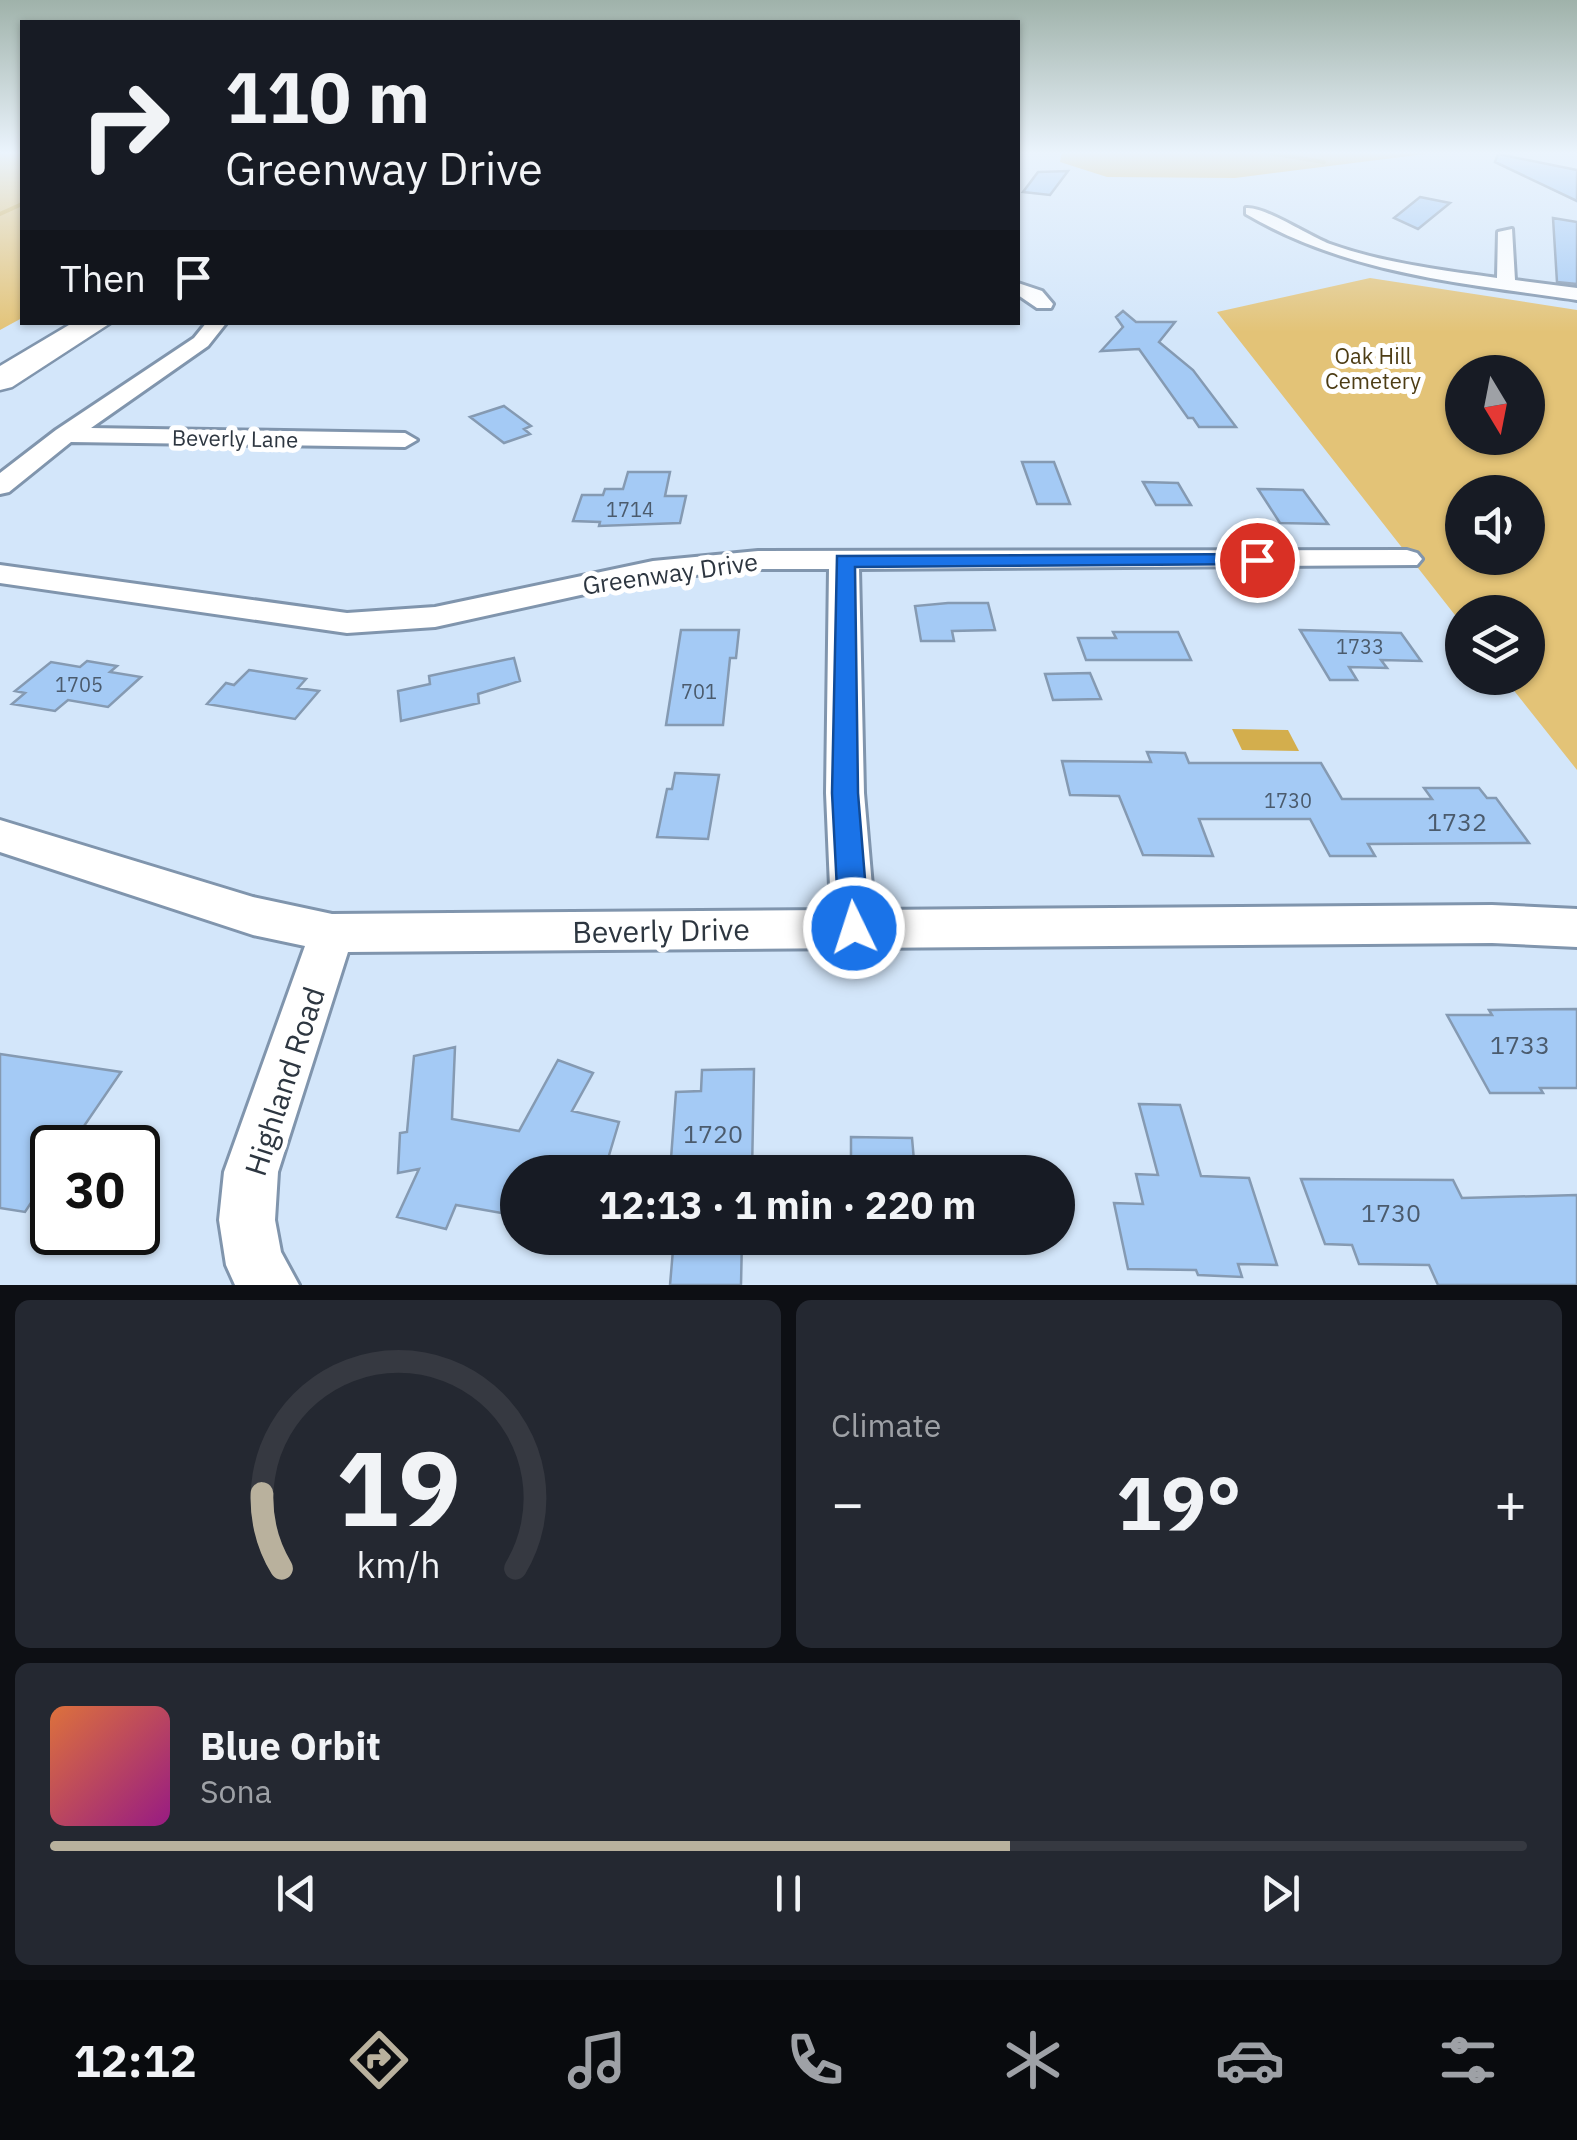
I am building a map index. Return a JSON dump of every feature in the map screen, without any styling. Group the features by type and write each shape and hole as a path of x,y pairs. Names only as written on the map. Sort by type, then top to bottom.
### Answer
{"main road":[{"path":"0,358 57,325"},
{"path":"0,380 91,325"}],"street":[{"path":"1253,212 1291,234 1397,265 1577,294"},
{"path":"1506,232 1506,282"},
{"path":"1020,289 1034,294 1044,304"},
{"path":"0,486 65,435 201,342 215,325"},
{"name":"Beverly Lane","path":"65,435 405,440"},
{"name":"Greenway Drive","path":"0,574 347,623 435,617 654,570 706,563 1407,560"},
{"path":"844,561 845,793 854,928"},
{"name":"Beverly Drive","path":"0,836 252,916 332,933 1492,924 1577,928"},
{"name":"Highland Road","path":"270,1285 255,1265 247,1220 251,1172 332,933"}],"green space":[{"path":"0,212 20,212 20,319 0,330"},
{"name":"Oak Hill Cemetery","path":"1370,278 1577,310 1577,770 1517,695 1545,695 1545,595 1445,595 1445,602 1217,312"}],"shaded area":[{"path":"1232,729 1288,730 1299,751 1242,750"}],"building":[{"path":"1401,212 1439,212 1418,229 1394,218"},
{"path":"1553,218 1577,222 1577,284 1557,282"},
{"path":"1123,311 1136,322 1175,322 1159,342 1193,370 1236,427 1199,427 1193,418 1188,418 1139,349 1101,351 1123,327 1116,317"},
{"path":"504,406 531,426 524,429 530,434 504,443 470,417"},
{"path":"1022,462 1054,462 1070,504 1037,504"},
{"path":"628,472 670,472 665,496 686,496 680,523 599,526 600,522 573,521 582,495 603,495 605,489 623,489"},
{"path":"1143,482 1178,483 1191,505 1156,505"},
{"path":"1258,489 1303,490 1328,524 1280,523"},
{"path":"988,603 995,630 952,631 954,641 921,641 915,606"},
{"path":"681,630 739,630 736,658 730,658 723,725 666,725"},
{"path":"1300,630 1401,633 1421,661 1381,660 1387,668 1349,667 1357,680 1330,680"},
{"path":"1113,632 1178,632 1191,660 1086,660 1078,638 1116,638"},
{"path":"514,658 520,681 478,694 479,703 401,721 398,691 430,684 429,676"},
{"path":"87,661 117,666 110,672 141,677 108,707 68,700 55,711 12,704 25,693 15,691 51,662 80,667"},
{"path":"249,670 306,679 298,688 319,691 295,719 207,704 226,683 234,685"},
{"path":"1090,673 1101,699 1053,700 1045,674"},
{"path":"1147,752 1185,753 1189,763 1321,763 1342,799 1432,799 1424,788 1479,788 1487,798 1496,798 1529,843 1368,844 1375,856 1330,856 1310,819 1199,819 1213,856 1143,855 1119,796 1070,795 1062,761 1151,762"},
{"path":"675,773 719,775 708,839 657,837 667,789 672,789"},
{"path":"1577,1009 1577,1088 1540,1088 1543,1093 1490,1093 1447,1015 1492,1015 1489,1010"},
{"path":"455,1047 452,1119 519,1131 558,1060 593,1073 572,1111 619,1122 609,1155 500,1155 500,1213 456,1205 446,1229 397,1217 419,1169 398,1173 400,1133 407,1132 414,1056"},
{"path":"0,1054 121,1072 85,1125 30,1125 30,1204 25,1212 0,1208"},
{"path":"754,1069 752,1155 671,1155 676,1092 701,1091 702,1070"},
{"path":"1139,1104 1180,1105 1201,1176 1249,1178 1277,1265 1238,1264 1242,1277 1198,1275 1196,1270 1128,1269 1114,1203 1143,1204 1136,1174 1158,1175"},
{"path":"851,1137 912,1138 914,1155 851,1155"},
{"path":"1301,1179 1453,1180 1462,1198 1577,1195 1577,1285 1438,1285 1429,1265 1359,1264 1352,1245 1325,1244"},
{"path":"673,1255 742,1255 741,1285 670,1285"}],"waterway":[{"path":"0,214 4,212"}],"route":[{"path":"854,928 845,793 844,561 1257,560"}]}
